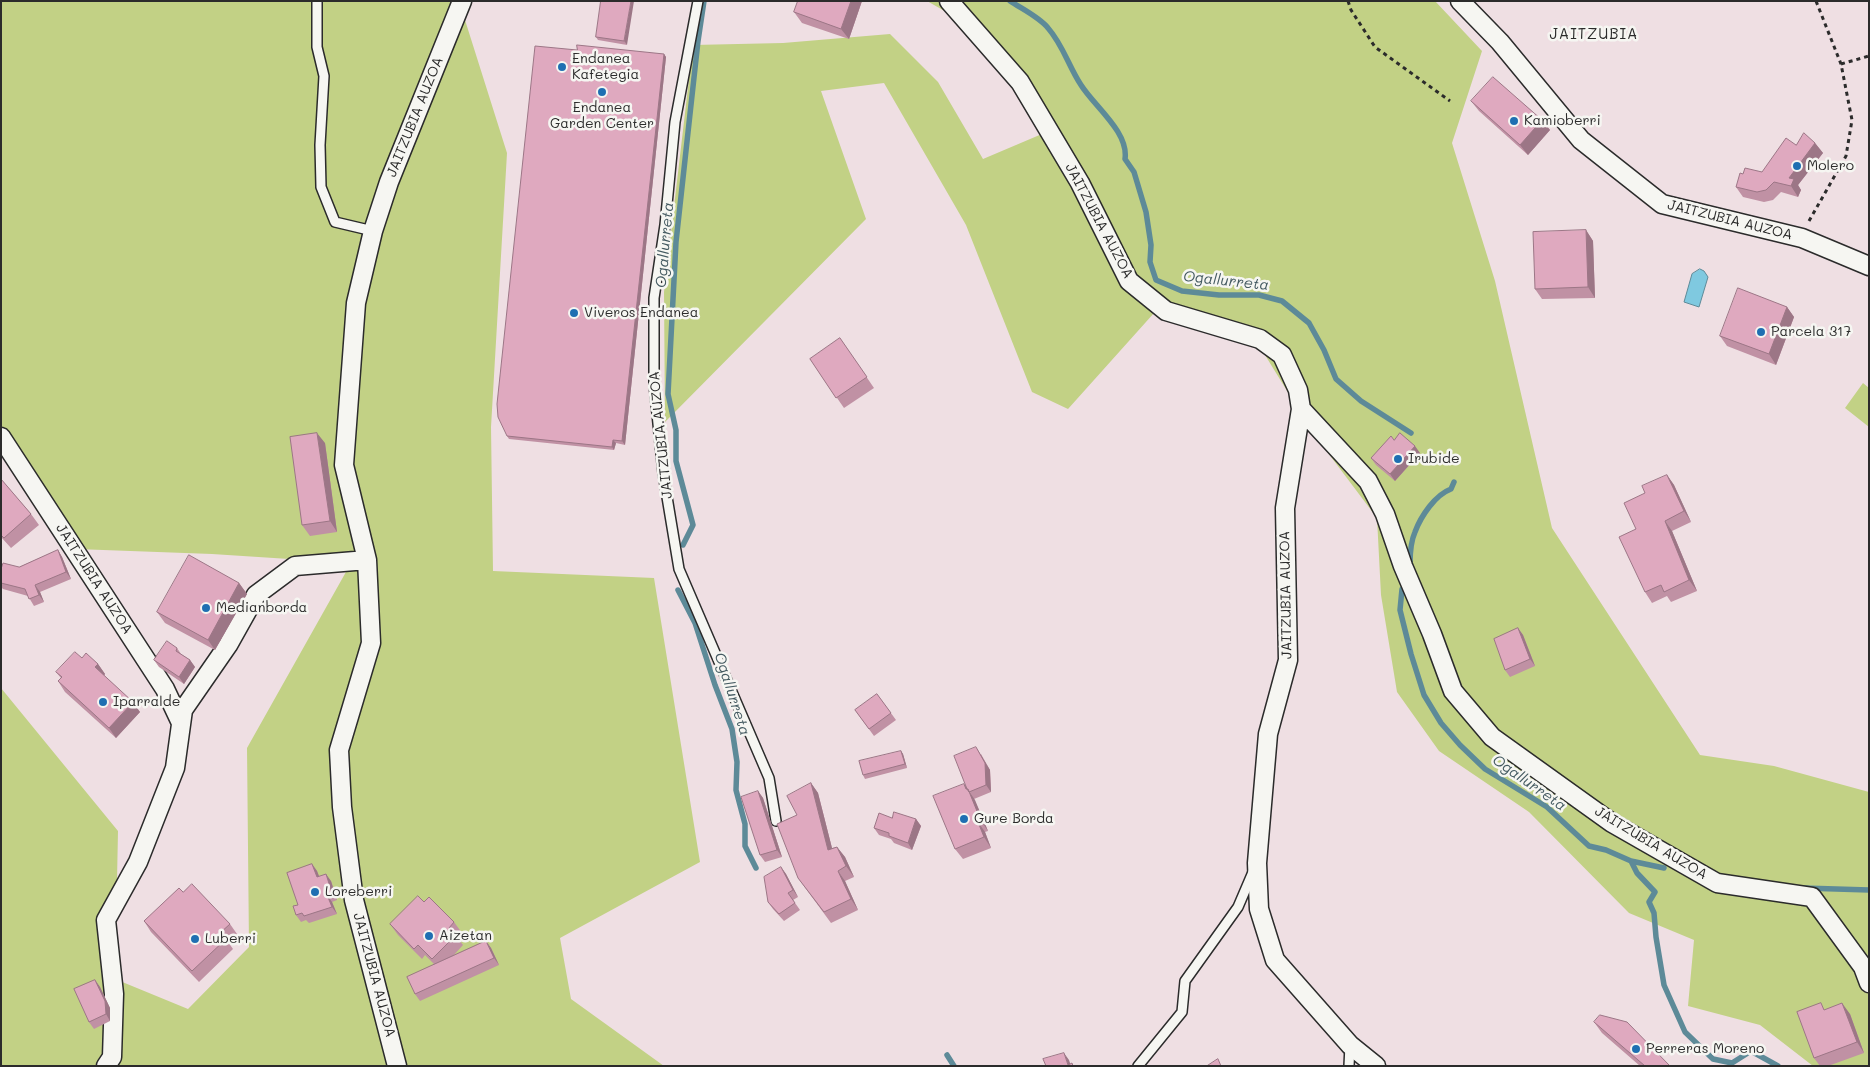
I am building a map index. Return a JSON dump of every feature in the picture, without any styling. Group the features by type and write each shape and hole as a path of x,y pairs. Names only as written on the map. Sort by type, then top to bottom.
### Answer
{"street":[{"name":"JAITZUBIA AUZOA","path":"397,1066 354,900 342,807 339,750 371,643 367,560 344,464 356,303 373,231 389,182 462,1"},
{"name":"JAITZUBIA AUZOA","path":"950,1 1020,82 1080,183 1129,281 1166,311 1260,339 1282,356 1298,390 1301,409 1284,508 1288,660 1268,734 1257,863 1259,908 1275,960 1350,1045 1376,1066"},
{"name":"JAITZUBIA AUZOA","path":"1460,1 1500,42 1581,140 1662,204 1802,238 1869,266"},
{"name":"JAITZUBIA AUZOA","path":"1301,409 1368,482 1385,514 1403,566 1432,634 1453,691 1492,737 1612,824 1717,883 1812,897 1863,966 1869,983"},
{"name":"JAITZUBIA AUZOA","path":"1,437 165,689 181,723"},
{"path":"106,1066 112,1057 114,994 106,920 138,862 175,768 183,710 228,645 256,595 295,566 367,560"}],"lane":[{"path":"317,1 317,47 324,76 320,145 321,187 335,222 373,231"},
{"name":"JAITZUBIA AUZOA","path":"698,1 675,122 665,225 654,298 654,384 663,473 679,569 769,778 776,821"},
{"path":"1138,1066 1182,1012 1185,981 1238,907 1257,863"},
{"path":"1349,1066 1350,1045"}],"path":[{"path":"1348,1 1351,10 1375,47 1450,101"},
{"path":"1802,238 1811,216 1846,156 1852,120 1841,64 1816,1"},
{"path":"1841,64 1869,56"}],"green space":[{"path":"1,1 459,1 507,153 491,427 493,571 654,578 700,862 560,938 571,999 664,1066 1,1066 1,688 118,831 115,979 188,1009 249,947 247,748 351,563 212,554 76,549 1,443"},
{"path":"927,1 1435,1 1482,51 1452,143 1495,281 1552,528 1700,755 1774,766 1869,792 1869,1066 1813,1066 1760,1025 1688,1006 1694,940 1629,913 1529,812 1439,751 1397,692 1381,595 1377,518 1313,433 1257,342 1163,303 1068,409 1032,392 966,225 884,83 821,91 866,219 665,422 664,292 693,45 783,43 890,34 938,82 983,159 1049,131 992,38"},
{"path":"1863,383 1869,388 1869,427 1845,408"}],"water":[{"path":"1700,269 1708,277 1699,307 1684,302 1692,274"}],"building":[{"path":"601,1 631,1 624,41 596,37"},
{"path":"798,1 851,1 841,29 794,12"},
{"name":"Viveros Endanea","path":"577,45 664,54 622,441 613,440 612,447 507,436 498,417 497,404 535,46 577,50"},
{"name":"Kamioberri","path":"1493,77 1542,120 1520,145 1471,101"},
{"path":"1804,133 1815,143 1789,178 1794,179 1791,186 1774,182 1766,190 1757,192 1736,187 1740,173 1743,174 1745,168 1762,172 1786,138 1796,145"},
{"path":"1586,230 1588,287 1535,289 1533,232"},
{"name":"Parcela 317","path":"1738,288 1787,307 1769,354 1720,336"},
{"path":"840,338 867,377 836,398 810,359"},
{"path":"317,433 330,521 302,525 290,437"},
{"name":"Irubide","path":"1400,433 1415,446 1390,474 1371,458 1391,436 1394,440"},
{"path":"1667,475 1684,511 1665,521 1689,580 1664,592 1661,585 1645,592 1619,537 1636,529 1624,503 1645,493 1642,486"},
{"path":"1,479 31,514 4,538 1,535"},
{"path":"58,550 66,572 35,585 39,595 29,599 25,589 1,583 3,563 19,567"},
{"name":"Medianborda","path":"189,555 239,583 208,640 157,612"},
{"path":"1518,628 1530,659 1505,670 1494,639"},
{"path":"167,641 177,648 176,651 190,660 179,677 154,660"},
{"name":"Iparralde","path":"75,652 82,658 86,653 98,664 95,667 133,702 109,728 58,681 62,677 56,672"},
{"path":"877,694 891,713 869,729 855,710"},
{"path":"976,747 985,763 986,785 969,792 954,756"},
{"path":"901,751 905,764 863,775 859,761"},
{"path":"811,783 828,850 837,847 846,866 838,871 851,899 824,912 798,878 777,824 797,815 787,796"},
{"name":"Gure Borda","path":"964,784 966,789 968,789 981,821 978,822 984,837 955,849 933,796"},
{"path":"758,791 777,850 760,855 741,797"},
{"path":"894,812 916,819 908,843 874,828 879,813 892,818"},
{"name":"Loreberri","path":"312,864 317,877 326,874 332,893 327,895 332,907 304,916 302,913 296,915 293,906 298,905 287,873"},
{"path":"781,867 793,890 788,893 795,903 779,914 768,902 764,877"},
{"name":"Luberri","path":"192,884 230,924 220,933 226,939 192,971 144,921 179,888 183,892"},
{"name":"Aizetan","path":"418,896 424,902 429,897 454,922 449,928 456,935 432,959 418,945 414,949 390,924"},
{"path":"486,941 494,958 415,994 407,977"},
{"path":"95,980 105,1001 106,1014 89,1022 74,989"},
{"path":"1821,1003 1824,1010 1842,1003 1857,1042 1814,1058 1797,1012"},
{"name":"Perreras Moreno","path":"1600,1015 1627,1022 1670,1066 1645,1066 1594,1022"},
{"path":"1064,1053 1068,1065 1072,1063 1073,1066 1046,1066 1043,1059"},
{"path":"1218,1059 1221,1066 1207,1066"}],"waterway":[{"name":"Ogallurreta","path":"683,545 693,525 676,461 676,430 668,394 676,242 704,1"},
{"name":"Ogallurreta","path":"1010,1 1048,28 1058,42 1081,85 1122,139 1125,159 1134,172 1146,212 1151,245 1150,262 1156,280 1182,291 1219,295 1259,295 1282,301 1309,323 1324,350 1336,379 1361,401 1411,433"},
{"name":"Ogallurreta","path":"1410,564 1413,539 1421,519 1434,501 1451,489 1454,482"},
{"name":"Ogallurreta","path":"1402,589 1400,610 1411,654 1424,695 1441,723 1485,769 1547,807 1589,846 1606,850 1631,861 1637,873 1655,892 1649,902 1654,913 1664,985 1685,1032 1713,1059 1732,1063 1751,1051 1778,1066"},
{"name":"Ogallurreta","path":"678,590 695,623 715,685 732,729 737,762 736,790 745,824 745,846 756,868"},
{"path":"1631,861 1664,868"},
{"path":"1803,888 1869,890"},
{"name":"Ogallurreta","path":"947,1055 954,1066"}],"place":[{"name":"Endanea Kafetegia","path":"562,67"},
{"name":"Endanea Garden Center","path":"602,92"},
{"name":"Kamioberri","path":"1514,121"},
{"name":"Molero","path":"1797,166"},
{"name":"Viveros Endanea","path":"574,313"},
{"name":"Parcela 317","path":"1761,332"},
{"name":"Irubide","path":"1398,459"},
{"name":"Medianborda","path":"206,608"},
{"name":"Iparralde","path":"103,702"},
{"name":"Gure Borda","path":"964,819"},
{"name":"Loreberri","path":"315,892"},
{"name":"Aizetan","path":"429,936"},
{"name":"Luberri","path":"195,939"},
{"name":"Perreras Moreno","path":"1636,1049"}],"district":[{"name":"JAITZUBIA","path":"1594,34"}]}
